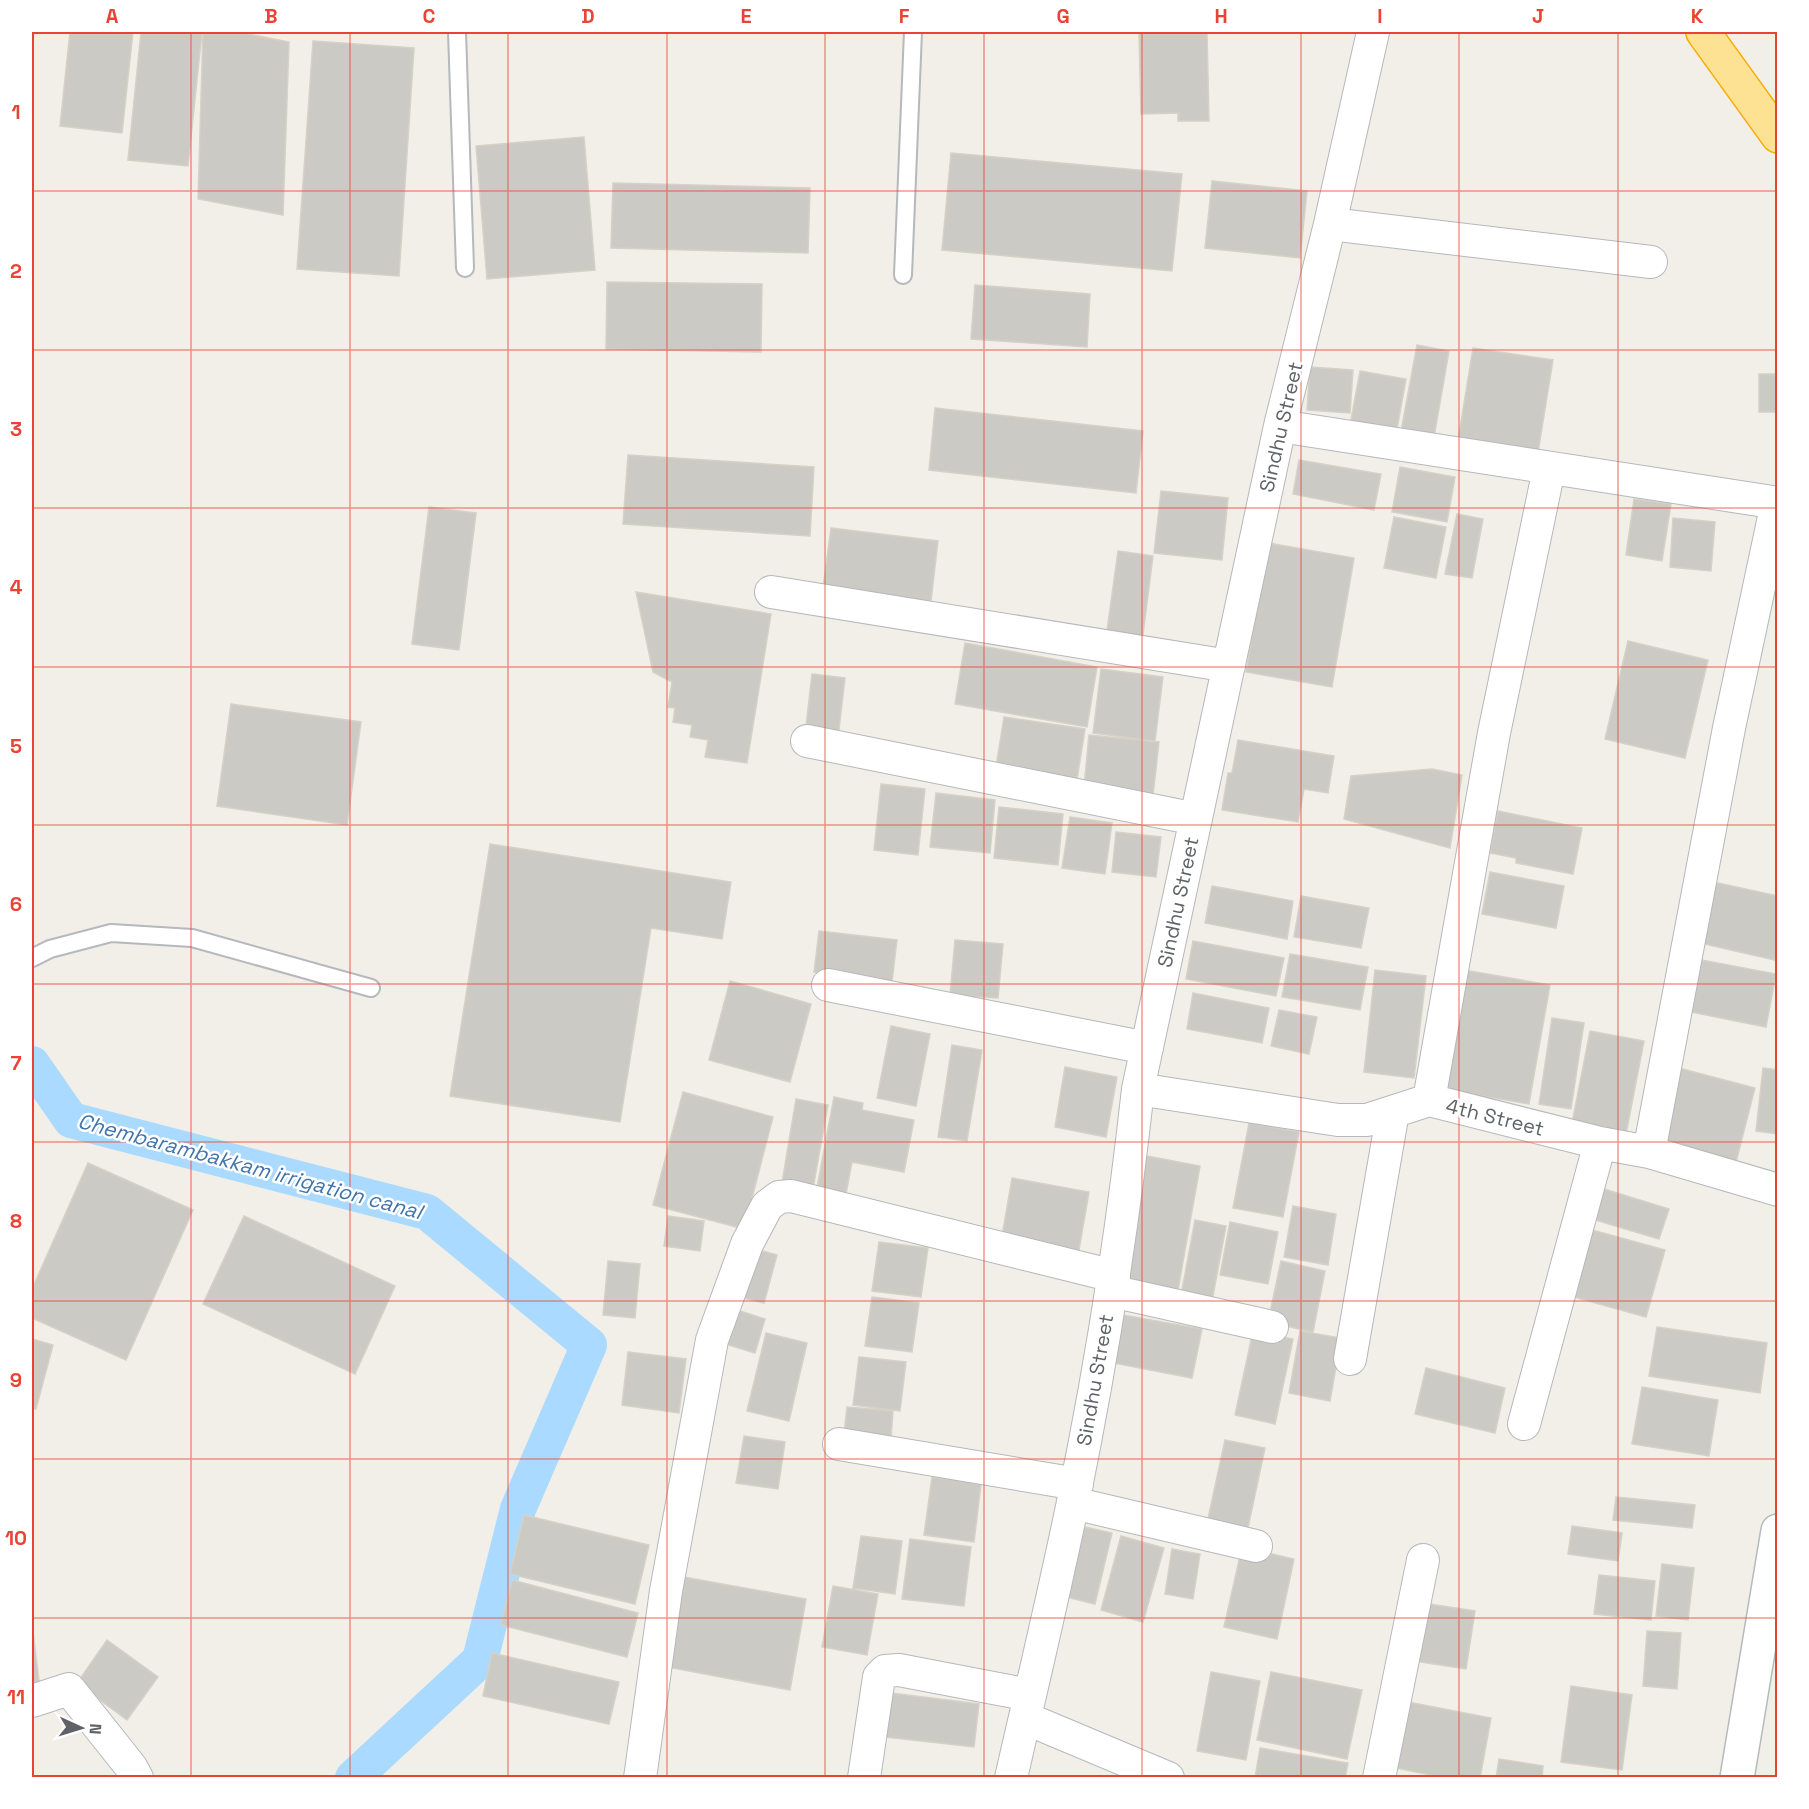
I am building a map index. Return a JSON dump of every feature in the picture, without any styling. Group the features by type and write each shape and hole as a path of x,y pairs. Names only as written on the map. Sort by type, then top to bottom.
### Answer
{"highway":[{"path":"1704,32 1778,136"}],"street":[{"name":"Sindhu Street","path":"1011,1778 1075,1493 1128,1184 1138,1089 1280,426 1330,224 1373,32"},
{"path":"1330,224 1651,262"},
{"path":"1280,426 1777,503 1729,728 1649,1152"},
{"path":"1429,1100 1494,733 1550,469"},
{"path":"771,592 1229,666"},
{"path":"807,741 1196,819"},
{"path":"828,985 1147,1048"},
{"name":"4th Street","path":"1138,1089 1338,1120 1367,1120 1429,1100 1600,1143 1649,1152 1778,1190"},
{"path":"1350,1359 1393,1112"},
{"path":"1524,1424 1600,1143"},
{"path":"640,1778 666,1591 712,1340 747,1244 767,1206 779,1197 791,1196 1272,1327"},
{"path":"839,1444 1075,1493 1256,1546"},
{"path":"1737,1778 1778,1531"},
{"path":"1379,1778 1423,1560"},
{"path":"864,1778 879,1677 885,1671 899,1670 1028,1706 1168,1778"},
{"path":"32,1701 69,1689 131,1767 137,1778"}],"lane":[{"path":"456,32 465,268"},
{"path":"903,275 914,32"},
{"path":"32,958 50,949 111,933 192,938 371,988"}],"building":[{"path":"70,32 133,32 122,133 60,126"},
{"path":"141,32 202,32 188,166 128,160"},
{"path":"203,32 238,32 289,42 283,215 198,199"},
{"path":"1139,32 1207,32 1209,121 1178,121 1178,113 1141,114"},
{"path":"313,41 414,48 399,276 297,269"},
{"path":"584,137 595,270 487,279 476,146"},
{"path":"951,153 1182,174 1172,271 942,250"},
{"path":"1212,181 1307,191 1300,258 1205,248"},
{"path":"613,183 810,188 808,253 611,248"},
{"path":"607,282 762,284 761,352 606,349"},
{"path":"975,285 1090,294 1087,347 971,339"},
{"path":"1417,345 1449,351 1433,443 1400,437"},
{"path":"1473,348 1553,360 1536,465 1456,453"},
{"path":"1310,367 1353,370 1350,413 1307,410"},
{"path":"1360,371 1406,379 1395,440 1349,431"},
{"path":"1759,374 1778,374 1778,412 1759,412"},
{"path":"935,408 1143,431 1136,493 929,470"},
{"path":"628,455 814,467 810,536 623,524"},
{"path":"1299,460 1381,474 1374,510 1293,494"},
{"path":"1400,467 1455,477 1447,522 1392,512"},
{"path":"1161,491 1228,498 1222,560 1154,553"},
{"path":"1634,499 1671,504 1662,561 1626,555"},
{"path":"429,507 476,513 459,650 412,644"},
{"path":"1457,514 1483,519 1472,578 1445,574"},
{"path":"1394,517 1446,527 1436,578 1384,568"},
{"path":"1673,518 1715,522 1711,571 1670,567"},
{"path":"831,528 938,541 931,601 823,588"},
{"path":"1268,543 1354,558 1332,687 1246,672"},
{"path":"1118,551 1153,556 1141,650 1105,645"},
{"path":"636,592 771,614 747,763 705,757 708,740 690,737 692,725 673,722 675,708 668,707 672,682 653,672"},
{"path":"1628,641 1708,660 1685,758 1605,739"},
{"path":"965,643 1097,667 1087,727 955,704"},
{"path":"1101,669 1163,677 1155,741 1093,733"},
{"path":"812,674 845,678 838,738 805,735"},
{"path":"231,704 361,722 347,825 217,806"},
{"path":"1004,717 1085,729 1076,786 995,773"},
{"path":"1089,735 1159,742 1153,795 1084,787"},
{"path":"1238,740 1334,756 1328,793 1304,789 1298,822 1222,810 1228,773 1232,773"},
{"path":"1432,769 1462,775 1450,848 1344,819 1351,776"},
{"path":"881,784 925,789 918,855 874,850"},
{"path":"936,793 995,800 990,853 930,847"},
{"path":"999,807 1063,814 1058,865 994,858"},
{"path":"1498,811 1582,828 1573,874 1516,863 1516,858 1490,853"},
{"path":"1070,817 1112,823 1105,874 1062,868"},
{"path":"1116,832 1161,837 1156,877 1112,872"},
{"path":"490,844 731,882 722,939 651,928 620,1122 450,1096"},
{"path":"1490,872 1564,886 1556,928 1482,914"},
{"path":"1704,880 1778,896 1778,949 1775,960 1691,941"},
{"path":"1212,886 1293,901 1287,939 1205,923"},
{"path":"1301,896 1369,908 1361,948 1294,937"},
{"path":"819,931 897,940 892,982 814,972"},
{"path":"955,940 1003,944 998,998 950,995"},
{"path":"1193,941 1284,958 1276,996 1186,979"},
{"path":"1290,954 1368,967 1360,1010 1282,997"},
{"path":"1691,958 1776,974 1766,1027 1681,1010"},
{"path":"1375,970 1426,976 1414,1078 1364,1072"},
{"path":"1464,970 1550,985 1529,1104 1442,1089"},
{"path":"730,981 811,1004 790,1082 709,1060"},
{"path":"1193,993 1269,1008 1262,1043 1187,1029"},
{"path":"1279,1010 1317,1017 1309,1054 1271,1046"},
{"path":"1552,1018 1584,1023 1571,1109 1539,1104"},
{"path":"891,1026 930,1034 916,1106 877,1098"},
{"path":"1590,1031 1644,1041 1626,1134 1572,1123"},
{"path":"952,1045 982,1050 967,1141 938,1137"},
{"path":"1065,1067 1117,1077 1106,1137 1055,1127"},
{"path":"1675,1067 1755,1088 1736,1162 1656,1142"},
{"path":"1763,1068 1778,1070 1778,1134 1756,1131"},
{"path":"683,1092 773,1117 744,1229 653,1205"},
{"path":"834,1097 863,1103 862,1110 914,1120 904,1172 852,1162 845,1199 816,1193"},
{"path":"796,1099 828,1105 812,1194 781,1189"},
{"path":"1249,1123 1299,1132 1283,1217 1233,1208"},
{"path":"1147,1156 1200,1166 1178,1290 1126,1280"},
{"path":"88,1163 193,1210 126,1360 32,1318 32,1289"},
{"path":"1012,1178 1089,1192 1078,1256 1001,1242"},
{"path":"1591,1185 1669,1209 1659,1239 1582,1216"},
{"path":"1293,1206 1336,1214 1328,1265 1284,1257"},
{"path":"244,1216 395,1286 355,1374 203,1304"},
{"path":"668,1216 704,1221 700,1251 664,1246"},
{"path":"1195,1220 1226,1226 1212,1301 1181,1295"},
{"path":"1230,1222 1278,1232 1268,1284 1220,1275"},
{"path":"1585,1228 1665,1250 1646,1317 1567,1295"},
{"path":"879,1242 928,1248 921,1297 872,1291"},
{"path":"748,1247 777,1255 764,1303 735,1296"},
{"path":"608,1261 640,1264 635,1318 603,1315"},
{"path":"1281,1261 1325,1271 1313,1332 1268,1322"},
{"path":"872,1297 919,1303 912,1352 865,1346"},
{"path":"731,1308 765,1319 755,1353 719,1342"},
{"path":"1112,1313 1202,1329 1192,1378 1103,1361"},
{"path":"1657,1327 1767,1343 1760,1393 1649,1376"},
{"path":"1253,1331 1293,1339 1275,1424 1235,1415"},
{"path":"1300,1331 1341,1338 1330,1401 1289,1393"},
{"path":"766,1333 807,1343 789,1421 747,1411"},
{"path":"32,1339 53,1345 36,1409 32,1408"},
{"path":"628,1352 686,1359 679,1413 622,1405"},
{"path":"859,1357 906,1362 900,1411 853,1405"},
{"path":"1426,1368 1505,1388 1495,1433 1415,1414"},
{"path":"1642,1387 1718,1400 1709,1456 1632,1444"},
{"path":"847,1407 893,1411 891,1438 844,1434"},
{"path":"744,1436 785,1442 778,1489 736,1483"},
{"path":"1225,1440 1265,1448 1246,1537 1206,1528"},
{"path":"932,1477 981,1484 974,1542 924,1535"},
{"path":"1616,1497 1695,1505 1692,1528 1613,1520"},
{"path":"524,1515 649,1545 635,1604 510,1574"},
{"path":"1072,1524 1112,1533 1095,1604 1054,1594"},
{"path":"1572,1526 1622,1533 1618,1561 1568,1554"},
{"path":"861,1536 902,1541 895,1594 853,1588"},
{"path":"1121,1536 1164,1548 1143,1622 1101,1610"},
{"path":"910,1539 971,1547 964,1606 902,1599"},
{"path":"1242,1547 1294,1559 1277,1639 1224,1627"},
{"path":"1172,1549 1200,1554 1193,1599 1165,1594"},
{"path":"1662,1564 1694,1568 1688,1620 1656,1616"},
{"path":"1599,1575 1655,1581 1651,1620 1594,1614"},
{"path":"678,1576 806,1599 790,1690 662,1666"},
{"path":"512,1580 638,1613 627,1657 501,1625"},
{"path":"833,1586 878,1594 867,1655 822,1647"},
{"path":"1416,1602 1475,1611 1466,1669 1408,1660"},
{"path":"32,1624 39,1681 32,1682"},
{"path":"1647,1631 1681,1633 1677,1689 1643,1686"},
{"path":"107,1640 158,1677 127,1720 77,1683"},
{"path":"492,1653 619,1682 609,1724 483,1696"},
{"path":"1211,1672 1260,1681 1246,1760 1197,1751"},
{"path":"1271,1672 1362,1690 1347,1759 1257,1740"},
{"path":"1571,1686 1632,1695 1622,1770 1561,1762"},
{"path":"891,1693 979,1704 974,1747 886,1737"},
{"path":"1408,1702 1491,1718 1480,1778 1445,1778 1396,1768"},
{"path":"1260,1748 1348,1763 1345,1778 1255,1778"},
{"path":"1499,1759 1543,1766 1542,1778 1496,1778"}],"waterway":[{"name":"Chembarambakkam irrigation canal","path":"32,1064 71,1120 427,1212 589,1345 518,1509 480,1660 353,1778"}]}
